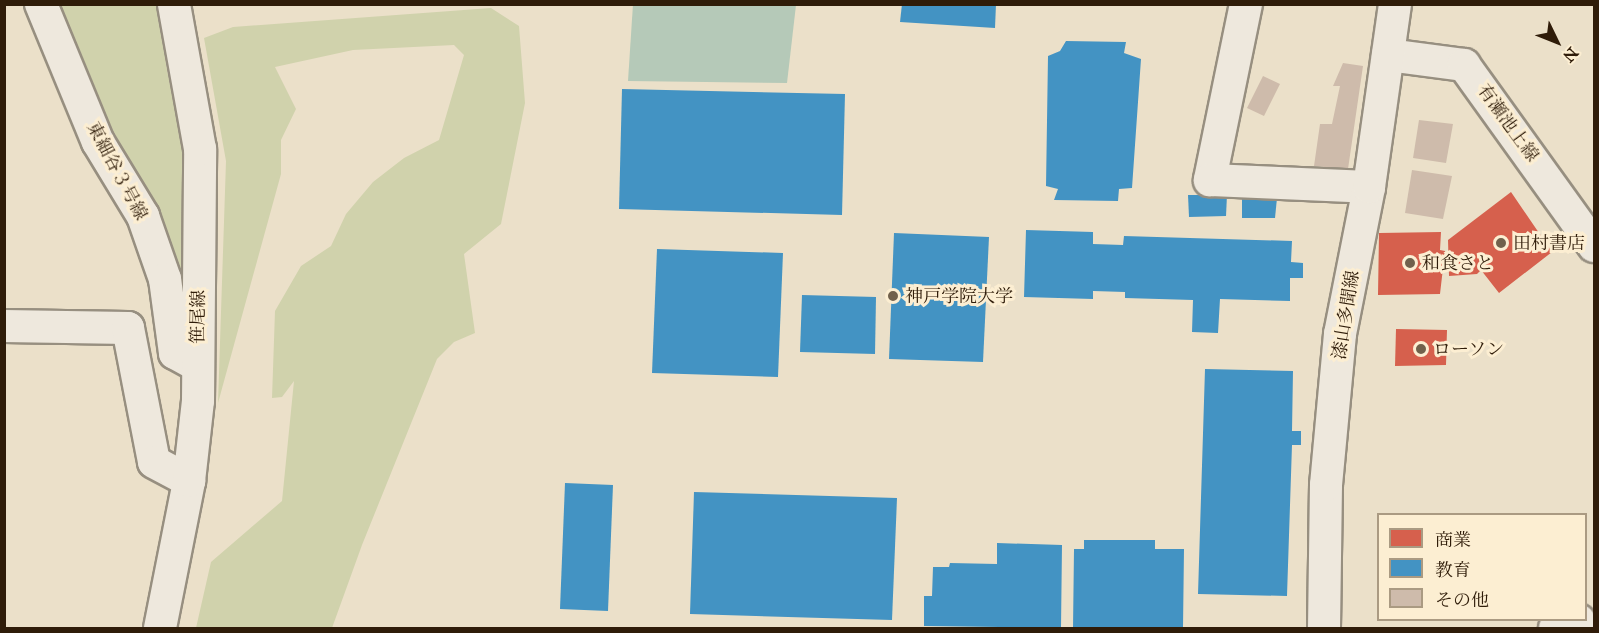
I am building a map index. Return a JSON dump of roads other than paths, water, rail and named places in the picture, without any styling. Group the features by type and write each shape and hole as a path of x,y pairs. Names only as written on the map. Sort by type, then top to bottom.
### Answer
{"street":[{"name":"東細谷３号線","path":"41,4 98,142 143,216 165,279 175,353 198,366"},
{"name":"笹尾線","path":"160,628 189,481 198,366 200,149 174,4"},
{"path":"1246,4 1210,180 1369,187"},
{"name":"漆山多聞線","path":"1324,628 1326,485 1340,334 1369,187 1395,4"},
{"name":"有瀬池上線","path":"1388,55 1464,65 1594,246"},
{"path":"4,326 128,328 154,462 189,481"},
{"path":"1555,628 1576,621"}],"place":[{"name":"田村書店","path":"1501,243"},
{"name":"和食さと","path":"1410,263"},
{"name":"神戸学院大学","path":"893,296"},
{"name":"ローソン","path":"1421,349"}]}
